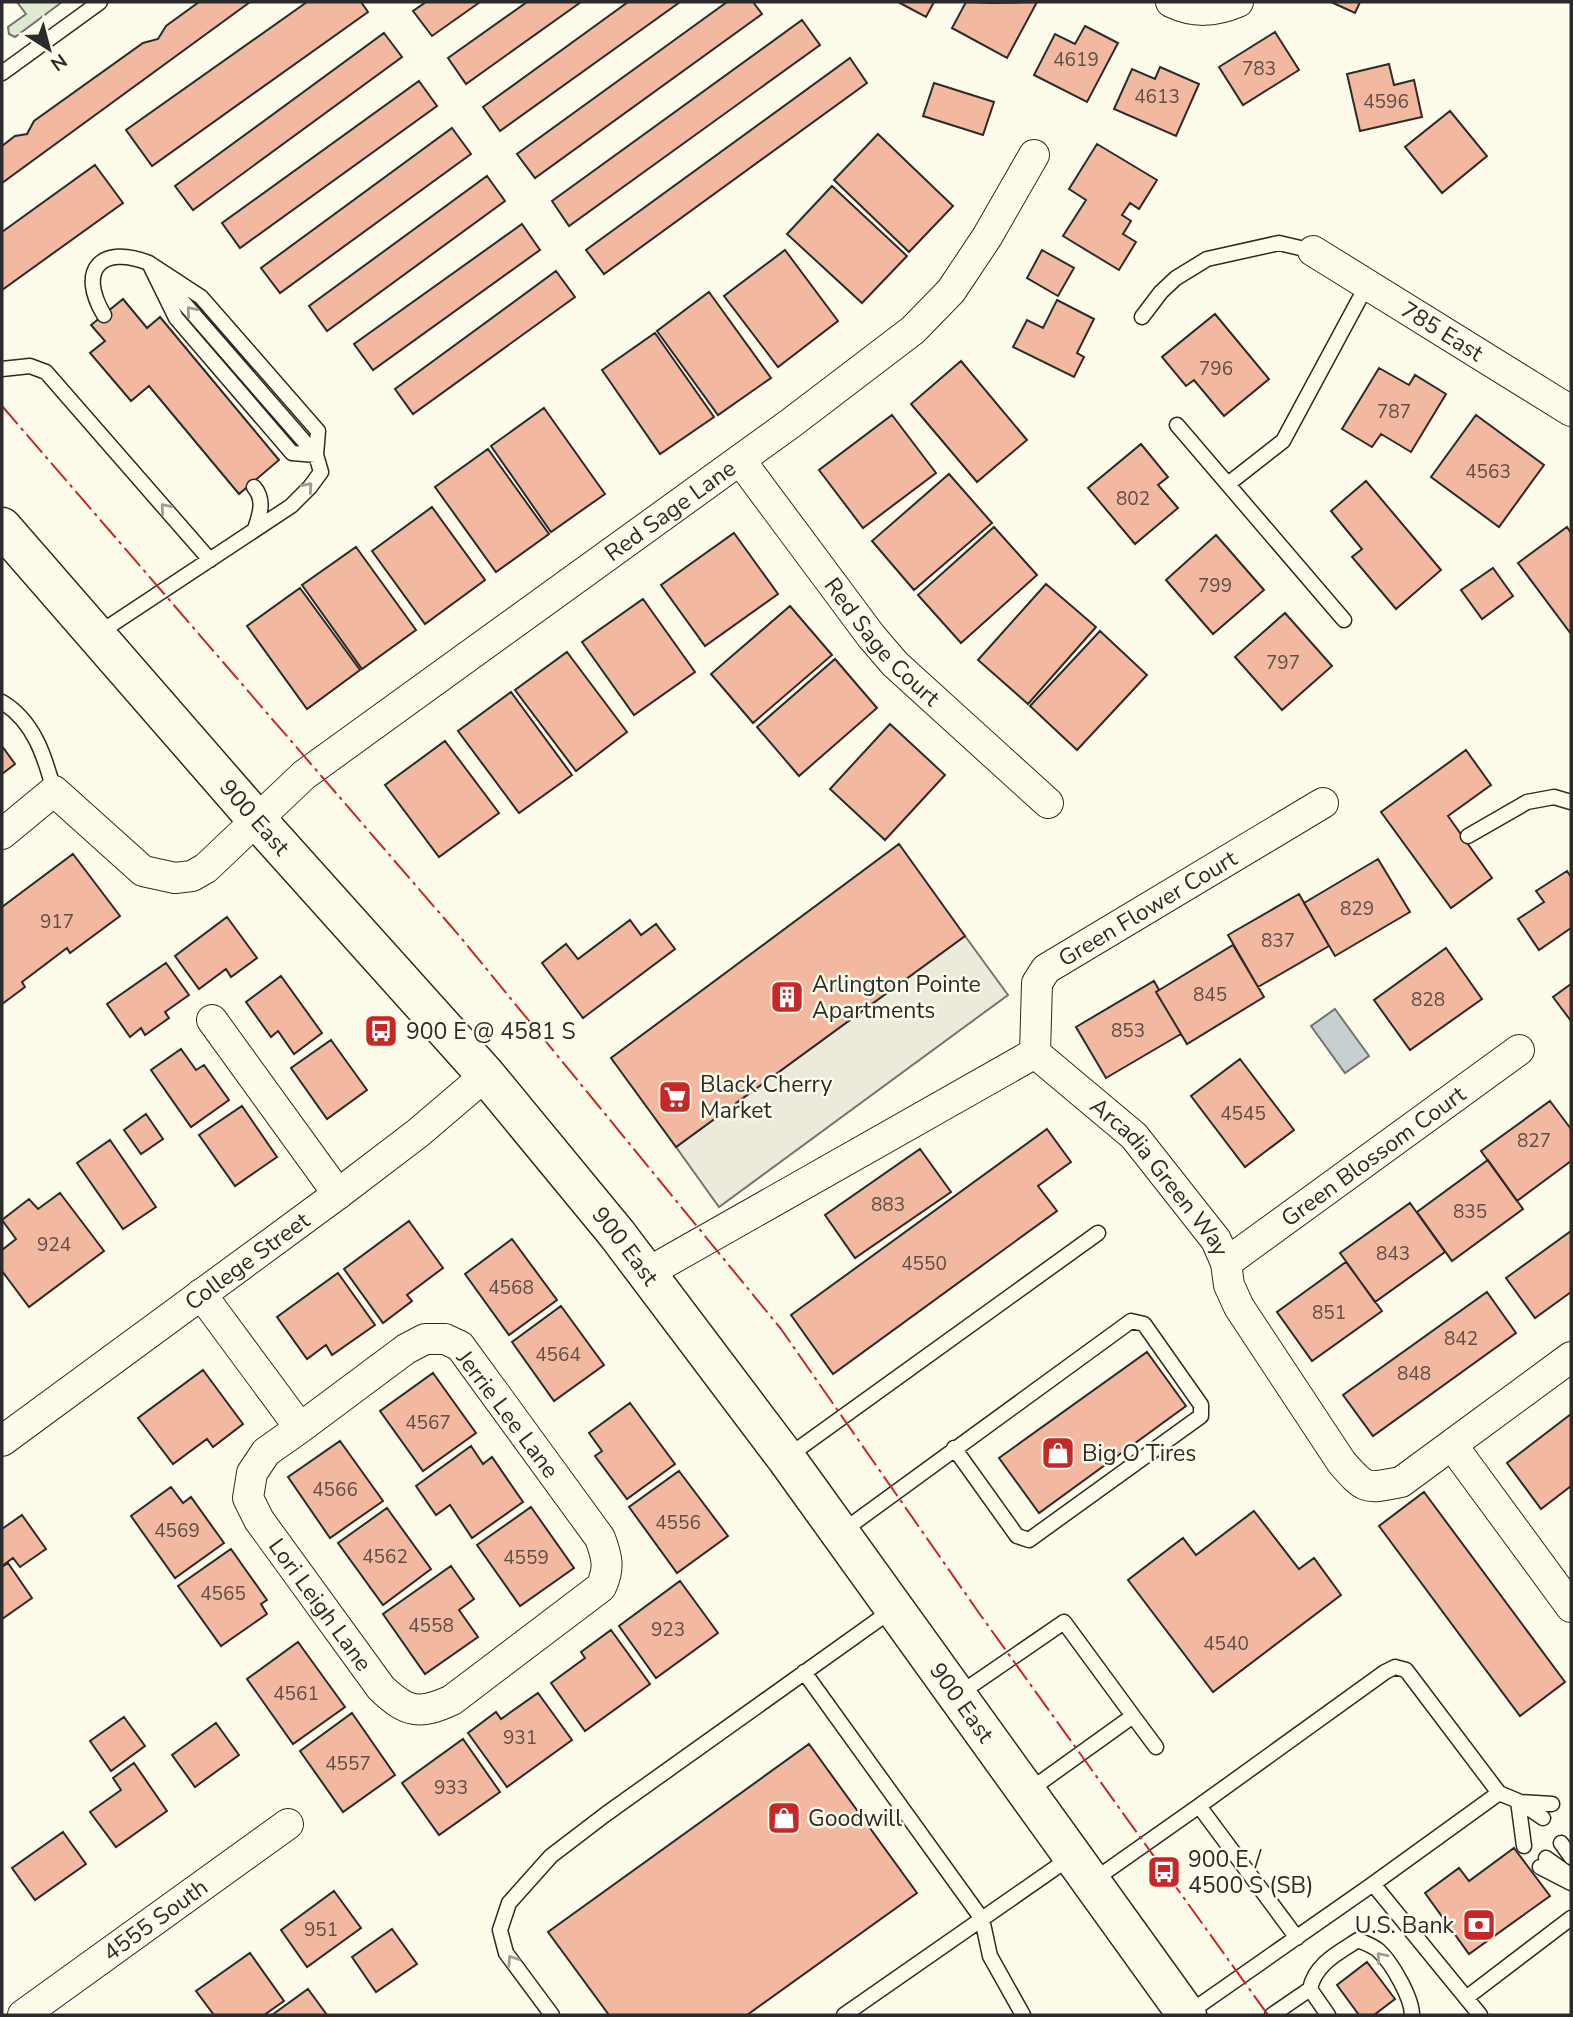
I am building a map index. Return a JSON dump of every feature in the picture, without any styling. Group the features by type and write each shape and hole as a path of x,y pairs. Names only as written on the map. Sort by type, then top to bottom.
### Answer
{"main road":[{"name":"900 East","path":"2,527 257,820 486,1075 647,1273 786,1458 1186,2015"}],"street":[{"path":"1171,2 1202,11 1220,10 1238,2"},
{"name":"Red Sage Lane","path":"54,791 143,871 175,878 192,876 206,868 304,775 740,460 913,330 951,291 987,237 1034,155"},
{"name":"785 East","path":"1313,251 1571,411"},
{"name":"Red Sage Court","path":"740,460 871,636 895,664 1048,803"},
{"path":"2,834 54,791"},
{"name":"Green Flower Court","path":"1035,1053 1037,983 1046,969 1323,803"},
{"path":"212,1020 338,1194"},
{"name":"Green Blossom Court","path":"1226,1263 1519,1049"},
{"path":"647,1273 1035,1053"},
{"name":"Arcadia Green Way","path":"1035,1053 1134,1136 1216,1240 1226,1263 1229,1285 1239,1307 1342,1463 1358,1481 1373,1487 1401,1482 1571,1357"},
{"name":"College Street","path":"2,1441 338,1194 418,1133 486,1075"},
{"path":"201,1294 300,1428"},
{"name":"Jerrie Lee Lane","path":"300,1428 406,1349 425,1339 445,1339 460,1346 600,1538 607,1554 608,1572"},
{"name":"Lori Leigh Lane","path":"300,1428 266,1452 252,1473 248,1498 259,1520 381,1688 396,1702 414,1710 433,1709 452,1700 588,1598 601,1587 608,1572"},
{"path":"1452,1445 1571,1607"},
{"name":"4555 South","path":"23,2015 288,1824"}],"lane":[{"path":"3,70 100,2"},
{"path":"1142,317 1161,292 1176,278 1207,259 1279,243 1313,251"},
{"path":"96,636 291,506 321,472 316,455 149,262 133,257 120,257 104,260 94,271 91,284 94,299 104,315"},
{"path":"1228,484 1283,441 1368,284"},
{"path":"2,369 30,366 46,372 210,560"},
{"path":"1177,425 1344,620"},
{"path":"254,487 260,494 261,510 255,529"},
{"path":"2,702 23,718 42,751 54,791"},
{"path":"1468,836 1527,802 1554,797 1571,802"},
{"path":"786,1458 1098,1233"},
{"path":"839,1534 889,1500 954,1448 1131,1321 1144,1324 1201,1405 1201,1416 1029,1540 1017,1536 954,1448"},
{"path":"552,2015 506,1953 500,1930 509,1903 551,1856 606,1814 894,1609"},
{"path":"956,1696 1064,1622 1156,1747"},
{"path":"844,2015 982,1919 1199,1806 1395,1667 1406,1670 1413,1677 1499,1793 1518,1801 1544,1818"},
{"path":"804,1672 982,1919 990,1956 1023,2015"},
{"path":"1026,1793 1133,1716"},
{"path":"1186,2015 1499,1793"},
{"path":"1518,1801 1552,1804"},
{"path":"1518,1801 1527,1841"},
{"path":"1199,1806 1297,1938"},
{"path":"1561,1843 1571,1857"},
{"path":"1571,1876 1543,1863 1571,1883"},
{"path":"1373,1884 1480,2015"},
{"path":"1466,1998 1571,1918"},
{"path":"1328,2015 1310,1989 1312,1977 1329,1958 1359,1940 1378,1950 1405,1988 1412,2006 1412,2015"},
{"path":"1272,2015 1310,1989"}],"green space":[{"path":"17,2 62,2 15,37 9,34 8,27 26,14"}],"shaded area":[{"path":"965,936 1008,995 719,1207 676,1147"},
{"path":"1335,1009 1369,1056 1345,1073 1311,1026"}],"building":[{"path":"199,2 250,2 2,183 2,146 15,136 27,134 34,121 143,43 158,39 166,26"},
{"path":"307,2 361,2 368,12 152,166 126,130"},
{"path":"426,2 480,2 432,36 413,11"},
{"path":"527,2 581,2 466,84 448,58"},
{"path":"628,2 680,2 500,131 483,107"},
{"path":"727,2 753,2 762,14 535,178 517,154"},
{"path":"898,2 934,2 926,17"},
{"path":"966,2 1037,2 1007,58 952,28"},
{"path":"1331,2 1360,2 1355,13"},
{"path":"802,20 820,45 569,226 552,201"},
{"path":"1085,26 1118,43 1087,102 1034,75 1055,34 1075,44"},
{"path":"1275,32 1299,70 1243,105 1219,67"},
{"path":"384,33 402,57 193,210 175,186"},
{"path":"850,58 867,83 604,274 586,250"},
{"path":"1389,64 1394,85 1414,80 1422,117 1360,131 1347,74"},
{"path":"1160,67 1199,84 1176,136 1114,109 1132,69 1155,79"},
{"path":"419,81 437,106 240,248 222,223"},
{"path":"934,83 994,102 983,135 923,116"},
{"path":"1450,111 1487,156 1442,193 1405,147"},
{"path":"452,128 471,154 280,293 261,268"},
{"path":"878,134 953,206 909,252 834,180"},
{"path":"1097,144 1157,180 1139,209 1130,203 1122,215 1131,221 1123,234 1136,242 1119,270 1063,236 1086,200 1069,189"},
{"path":"95,165 123,203 2,290 2,232"},
{"path":"487,176 505,201 327,331 309,306"},
{"path":"832,186 907,256 862,303 787,234"},
{"path":"522,224 540,250 373,370 354,344"},
{"path":"785,250 838,321 778,367 724,296"},
{"path":"1042,250 1074,268 1058,296 1027,278"},
{"path":"556,271 575,297 413,414 395,389"},
{"path":"709,292 771,378 718,415 657,331"},
{"path":"123,299 147,328 160,317 279,460 239,494 149,386 131,401 90,353 105,341 91,325"},
{"path":"1057,300 1094,319 1077,353 1084,357 1074,377 1013,347 1027,320 1043,328"},
{"path":"1215,314 1269,379 1224,416 1194,380 1186,386 1162,357"},
{"path":"655,333 714,417 660,454 602,370"},
{"path":"961,361 1027,440 977,482 911,404"},
{"path":"1379,368 1409,385 1415,375 1446,394 1411,452 1381,434 1372,447 1342,429"},
{"path":"544,408 605,494 551,532 491,446"},
{"path":"892,415 936,473 863,528 819,470"},
{"path":"1476,415 1544,465 1499,527 1431,477"},
{"path":"1141,444 1168,477 1158,485 1178,508 1135,544 1088,488"},
{"path":"488,449 549,534 496,572 435,487"},
{"path":"949,474 992,523 914,590 872,541"},
{"path":"1366,481 1441,570 1396,609 1352,557 1362,549 1331,511"},
{"path":"432,507 485,580 425,624 372,551"},
{"path":"994,527 1037,575 961,643 918,595"},
{"path":"1567,527 1571,533 1571,634 1518,563"},
{"path":"734,533 778,594 705,646 661,585"},
{"path":"1216,535 1264,590 1213,634 1166,580"},
{"path":"356,547 416,630 362,669 302,585"},
{"path":"1493,568 1513,596 1482,619 1461,590"},
{"path":"1046,584 1096,627 1028,704 978,660"},
{"path":"300,588 360,670 307,709 247,626"},
{"path":"643,599 695,672 634,715 582,642"},
{"path":"790,606 832,655 753,723 711,674"},
{"path":"1285,613 1332,666 1282,710 1235,657"},
{"path":"1100,631 1147,675 1077,750 1030,706"},
{"path":"567,652 627,732 576,771 515,690"},
{"path":"835,659 877,708 799,776 757,727"},
{"path":"511,692 572,775 519,813 458,731"},
{"path":"890,724 945,775 885,840 830,789"},
{"path":"445,741 499,813 439,857 385,785"},
{"path":"2,746 15,764 2,774"},
{"path":"1466,750 1491,785 1448,816 1492,878 1451,908 1381,812"},
{"name":"Arlington Pointe Apartments","path":"899,844 965,936 676,1147 611,1058"},
{"path":"73,854 120,916 70,953 67,948 22,982 25,987 2,1004 2,907"},
{"path":"1378,859 1410,912 1335,956 1304,903"},
{"path":"1567,871 1571,877 1571,928 1539,950 1518,919 1544,902 1536,891"},
{"path":"1299,894 1329,946 1258,987 1228,935"},
{"path":"227,917 257,958 231,977 226,969 199,989 175,956"},
{"path":"630,920 641,935 656,924 675,949 583,1018 542,963 566,944 578,959"},
{"path":"1233,945 1264,997 1187,1044 1156,992"},
{"path":"1446,948 1482,999 1410,1050 1374,1000"},
{"path":"166,963 189,995 165,1012 169,1018 145,1035 141,1028 130,1037 107,1004"},
{"path":"281,976 322,1033 294,1054 278,1031 271,1037 246,1002"},
{"path":"1154,981 1159,990 1156,992 1181,1034 1106,1078 1076,1027"},
{"path":"1571,984 1571,1021 1553,997"},
{"path":"331,1040 367,1090 327,1119 291,1068"},
{"path":"181,1049 196,1070 204,1065 229,1100 191,1127 151,1070"},
{"path":"1240,1059 1294,1130 1245,1167 1191,1096"},
{"path":"1550,1101 1571,1129 1571,1161 1517,1201 1481,1151"},
{"path":"242,1106 277,1157 235,1186 199,1135"},
{"path":"146,1114 163,1139 141,1154 124,1130"},
{"path":"1047,1129 1071,1162 1038,1186 1057,1211 833,1374 791,1315"},
{"path":"110,1140 156,1207 123,1229 77,1163"},
{"path":"920,1149 951,1192 855,1258 825,1215"},
{"path":"1488,1160 1523,1209 1452,1261 1417,1212"},
{"path":"60,1193 104,1251 29,1307 2,1271 2,1250 16,1239 2,1220 29,1199 38,1209"},
{"path":"1410,1203 1445,1252 1375,1302 1340,1253"},
{"path":"409,1221 443,1268 407,1295 412,1301 383,1323 344,1269"},
{"path":"1571,1231 1571,1292 1535,1318 1506,1278"},
{"path":"512,1239 557,1300 509,1335 465,1274"},
{"path":"1346,1262 1382,1311 1312,1361 1277,1312"},
{"path":"338,1273 375,1325 332,1355 326,1345 307,1359 277,1317"},
{"path":"1487,1292 1516,1333 1373,1436 1343,1395"},
{"path":"561,1306 604,1365 554,1401 512,1342"},
{"path":"1147,1352 1186,1406 1039,1513 999,1458"},
{"path":"203,1370 243,1424 213,1447 207,1439 173,1464 138,1418"},
{"path":"433,1373 476,1433 423,1471 380,1411"},
{"path":"630,1403 675,1464 627,1499 595,1456 602,1451 589,1433"},
{"path":"1571,1414 1571,1486 1541,1509 1507,1463"},
{"path":"340,1441 383,1501 330,1538 288,1477"},
{"path":"471,1446 483,1464 492,1457 523,1502 472,1538 450,1505 436,1515 416,1486"},
{"path":"679,1471 728,1536 677,1573 629,1507"},
{"path":"171,1487 183,1503 191,1497 224,1543 175,1578 131,1516"},
{"path":"1424,1492 1565,1682 1520,1716 1379,1526"},
{"path":"531,1507 574,1568 520,1606 477,1545"},
{"path":"387,1508 431,1569 383,1605 338,1543"},
{"path":"1254,1511 1299,1569 1314,1558 1341,1595 1213,1692 1128,1580 1183,1538 1196,1555"},
{"path":"22,1515 46,1549 20,1567 13,1558 2,1566 2,1529"},
{"path":"231,1549 267,1600 261,1604 267,1614 221,1646 178,1586"},
{"path":"8,1563 32,1598 2,1619 2,1567"},
{"path":"451,1566 474,1599 459,1610 478,1637 425,1674 383,1614"},
{"path":"680,1581 718,1633 656,1678 619,1626"},
{"path":"611,1630 650,1684 585,1731 551,1683 585,1658 581,1652"},
{"path":"298,1642 345,1707 293,1744 247,1679"},
{"path":"538,1693 572,1740 507,1787 468,1733 496,1712 501,1719"},
{"path":"352,1713 395,1775 343,1812 300,1751"},
{"path":"124,1717 145,1746 111,1771 90,1741"},
{"path":"216,1723 239,1755 195,1787 172,1755"},
{"path":"463,1739 500,1792 439,1835 402,1783"},
{"name":"Goodwill","path":"809,1744 917,1893 747,2015 609,2015 548,1932"},
{"path":"134,1763 167,1811 116,1847 90,1812 121,1790 113,1778"},
{"path":"63,1832 86,1864 35,1900 12,1868"},
{"name":"U.S. Bank","path":"1514,1848 1550,1896 1469,1954 1425,1893 1459,1868 1469,1881"},
{"path":"334,1891 361,1928 307,1967 281,1930"},
{"path":"392,1929 417,1964 376,1992 352,1957"},
{"path":"250,1953 284,2001 264,2015 214,2015 196,1991"},
{"path":"1367,1962 1395,1999 1374,2015 1359,2015 1337,1985"},
{"path":"308,1989 327,2015 272,2015"}],"power":[{"path":"2,406 462,939 781,1329 979,1613 1268,2015"}],"place":[{"name":"Arlington Pointe Apartments","path":"787,997"},
{"name":"900 E @ 4581 S","path":"381,1031"},
{"name":"Black Cherry Market","path":"675,1097"},
{"name":"Big O Tires","path":"1058,1453"},
{"name":"Goodwill","path":"784,1818"},
{"name":"900 E / 4500 S (SB)","path":"1164,1872"},
{"name":"U.S. Bank","path":"1479,1925"}]}
